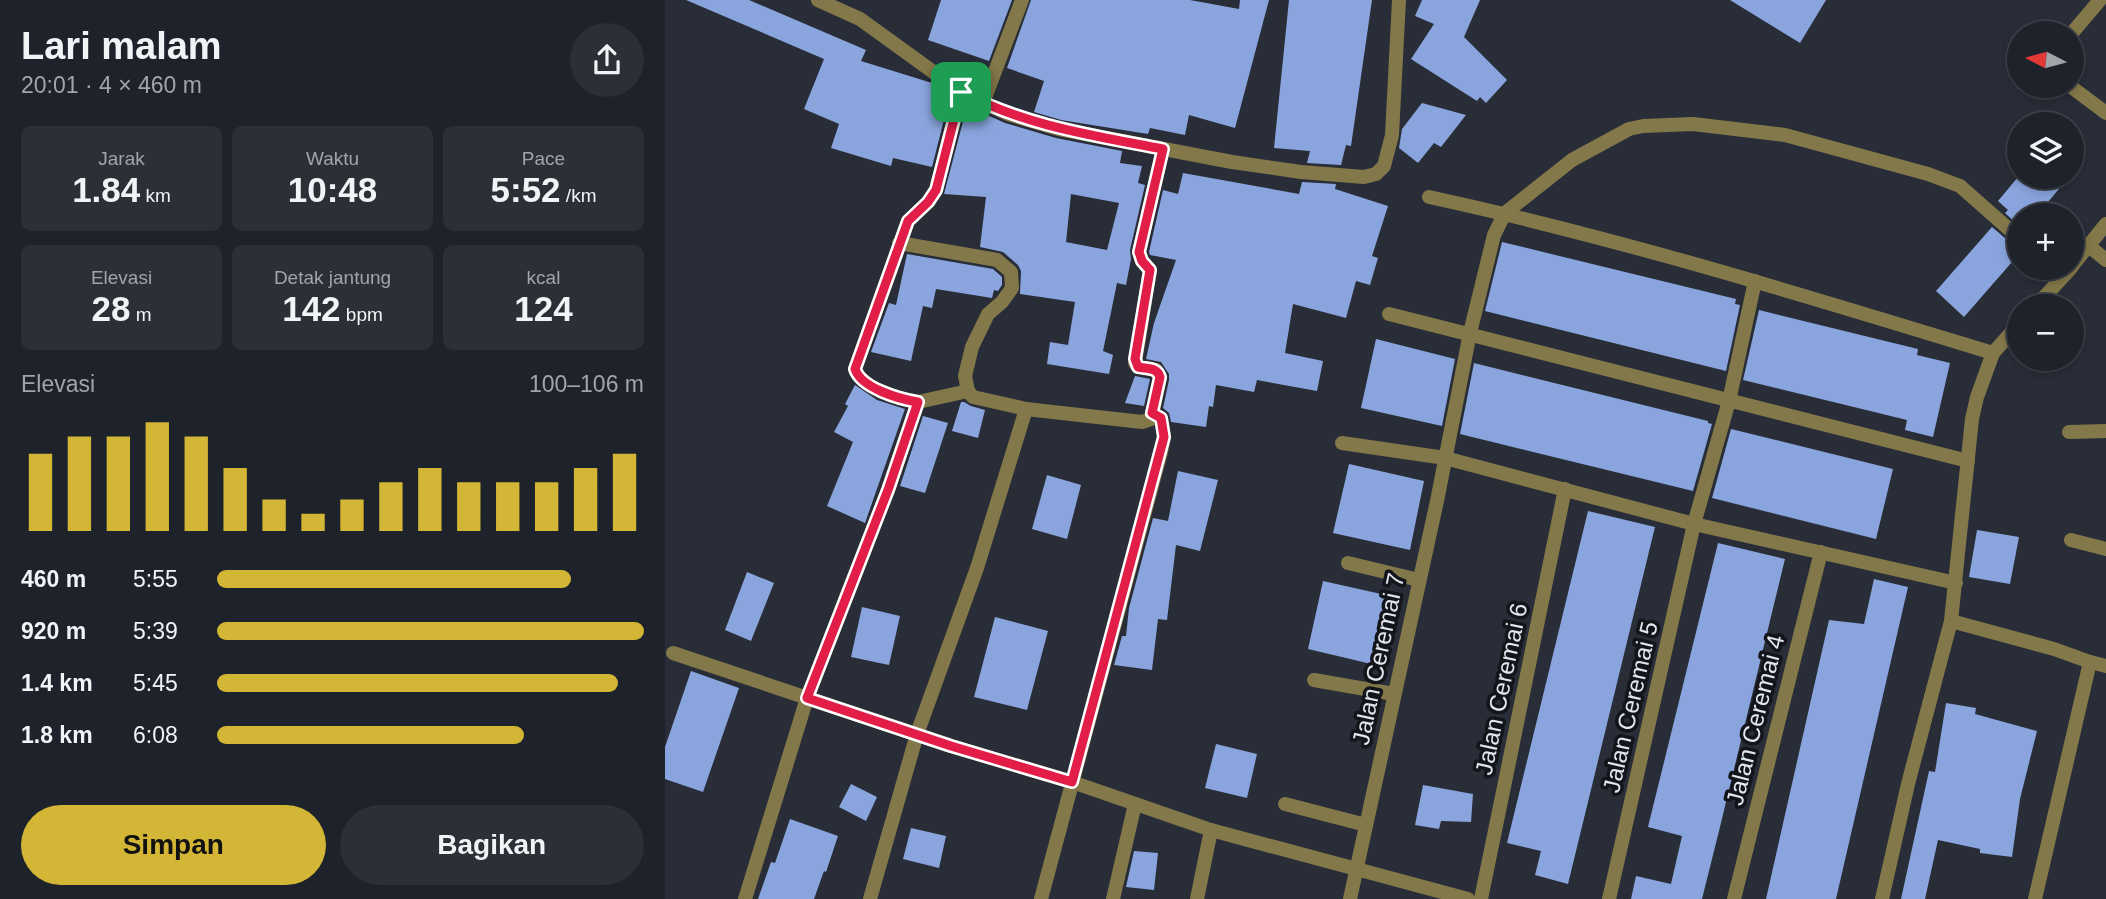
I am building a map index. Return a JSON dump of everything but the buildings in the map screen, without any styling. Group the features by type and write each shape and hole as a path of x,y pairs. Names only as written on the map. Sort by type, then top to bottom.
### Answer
{"street":[{"path":"818,0 860,19 961,92 1008,114 1059,129 1163,149 1301,172 1364,177 1376,174 1384,166 1392,135 1399,0"},
{"path":"983,103 1022,0"},
{"path":"2082,21 2100,0"},
{"path":"961,92 936,190 928,202 908,221 855,369 862,380 906,400 918,402 968,391"},
{"path":"2084,96 2106,113"},
{"path":"1505,213 1571,160 1629,129 1693,124 1785,135 1928,174 1960,186 2007,227"},
{"path":"899,243 997,260 1011,272 1012,288 1002,302 988,314 972,347 965,376 968,391 973,397 1026,409 1148,422 1160,377 1156,370 1138,367 1135,363 1150,270 1142,261 1139,252 1163,149"},
{"path":"1429,197 1505,213 1755,281 1993,353"},
{"name":"Jalan Ceremai 7","path":"1350,899 1470,333 1494,235 1505,213"},
{"path":"2084,251 2106,224"},
{"path":"2089,246 2106,260"},
{"path":"2046,294 2057,280"},
{"name":"Jalan Ceremai 5","path":"1609,899 1695,524 1729,401 1755,281"},
{"path":"1389,314 1968,461"},
{"path":"1882,899 1908,784 1951,621 1977,397 1993,353 2007,337"},
{"path":"745,899 807,698 888,490 918,402"},
{"path":"870,899 917,734 977,568 1026,409"},
{"path":"1041,899 1164,437 1161,418 1152,413"},
{"path":"2069,432 2106,430"},
{"path":"1342,443 1445,458 1695,524 1956,583"},
{"name":"Jalan Ceremai 6","path":"1481,899 1565,489"},
{"path":"2071,540 2106,549"},
{"name":"Jalan Ceremai 4","path":"1734,899 1821,552"},
{"path":"1348,563 1419,580"},
{"path":"1951,621 2106,666"},
{"path":"674,653 1211,830 1468,899"},
{"path":"2035,899 2091,662"},
{"path":"1314,680 1394,694"},
{"path":"1113,899 1135,804"},
{"path":"1285,804 1366,825"},
{"path":"1197,899 1211,830"}],"route":[{"path":"961,92 1008,114 1059,129 1163,149 1139,252 1142,261 1150,270 1135,363 1138,367 1159,372 1152,413 1161,418 1164,437 1072,782 951,746 807,698 851,589 918,402 877,388 857,376 855,369 908,221 928,202 936,190 961,92"}]}
